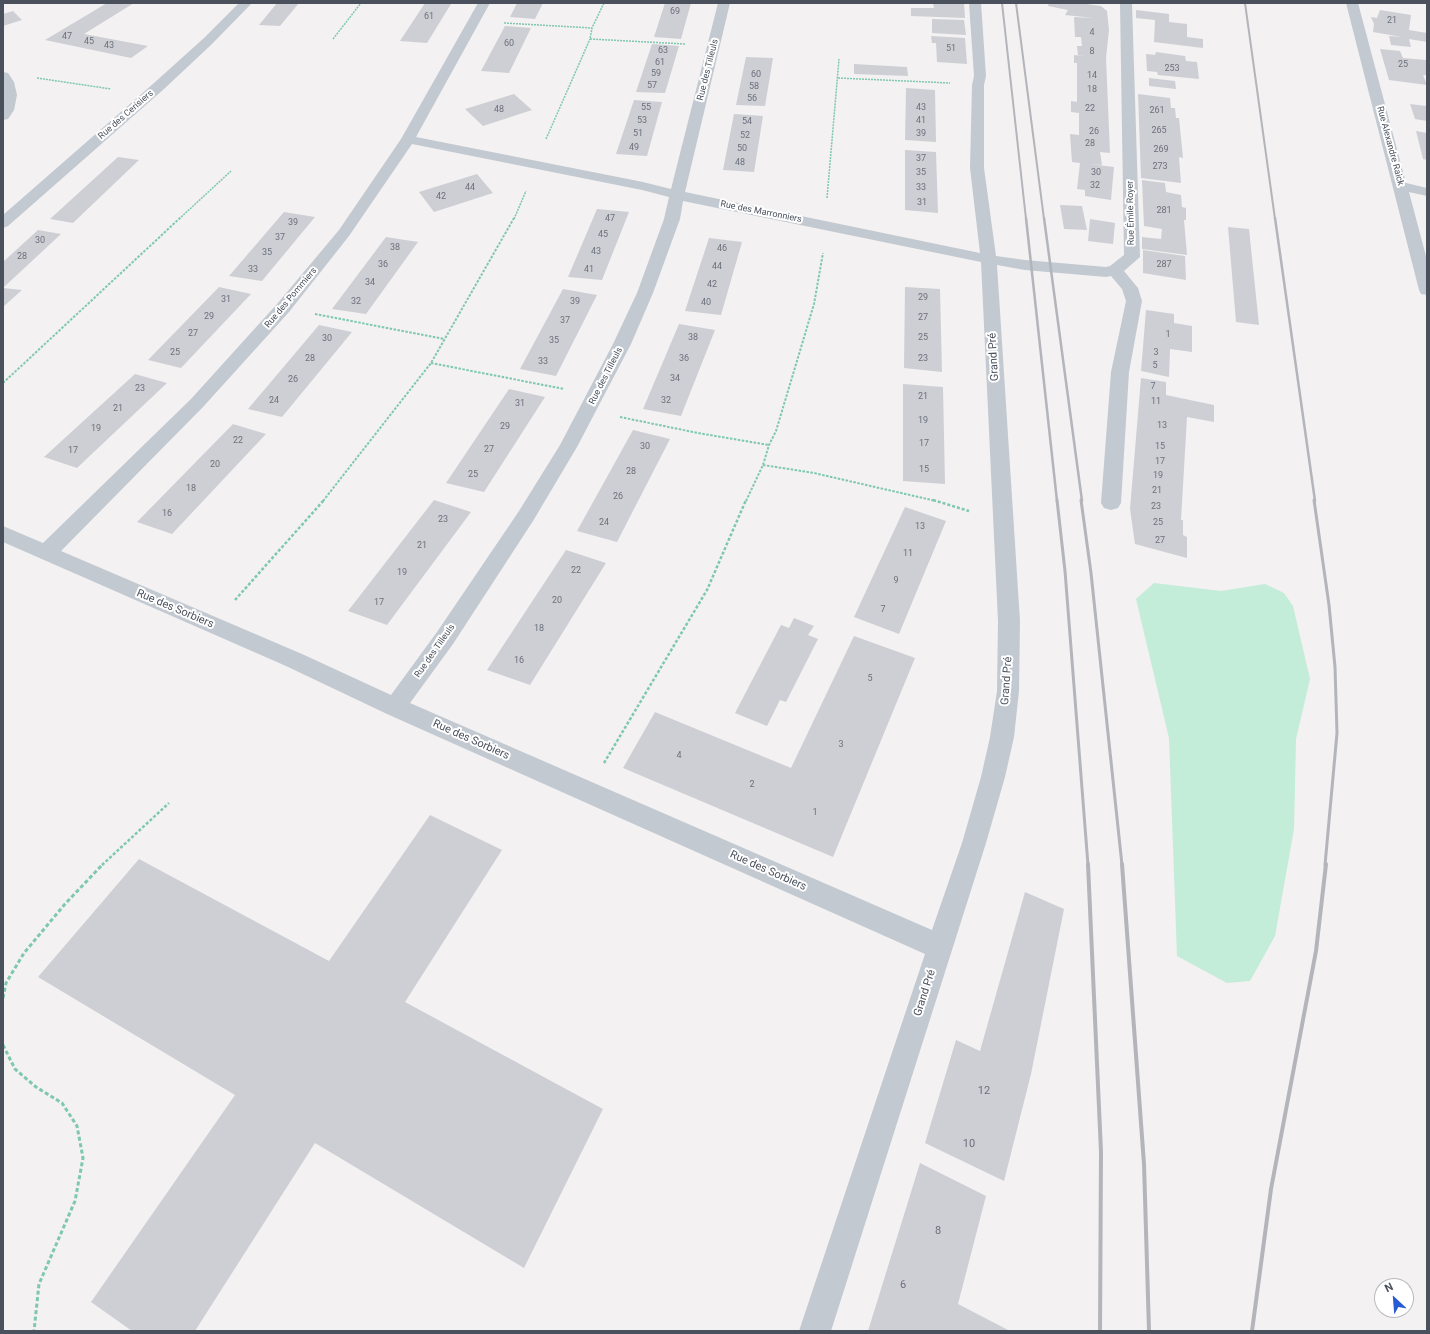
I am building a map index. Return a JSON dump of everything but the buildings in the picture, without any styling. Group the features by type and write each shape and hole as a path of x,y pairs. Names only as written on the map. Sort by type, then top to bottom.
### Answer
{"street":[{"name":"Rue des Cerisiers","path":"3,222 159,86 208,41 246,3"},
{"name":"Rue des Pommiers","path":"46,553 197,403 283,308 344,233 408,139 484,3"},
{"name":"Rue des Tilleuls","path":"395,707 444,638 526,516 556,468 622,344 645,293 672,219 724,3"},
{"name":"Grand Pré","path":"815,1331 974,843 993,776 1002,737 1008,691 1009,621 1002,521 989,259 977,168 979,68 975,3"},
{"name":"Rue Émile Royer","path":"1115,270 1132,257 1126,3"},
{"name":"Rue Alexandre Raick","path":"1352,3 1427,290"},
{"path":"3,116 7,110 10,94 5,79"},
{"name":"Rue des Marronniers","path":"408,139 643,186 677,195 989,259 1025,265 1106,272 1115,270"},
{"path":"1400,186 1427,192"},
{"path":"1111,504 1120,372 1134,301 1130,288 1115,270"},
{"name":"Rue des Sorbiers","path":"3,534 940,947"}],"path":[{"path":"333,39 361,3"},
{"path":"210,624 246,588 326,498 431,363 516,215 536,164 590,39 592,28 604,3"},
{"path":"474,22 592,28"},
{"path":"590,39 714,46"},
{"path":"587,791 707,590 742,508 763,465 769,445 779,423 814,304 826,225 839,59"},
{"path":"5,79 32,78 79,84"},
{"path":"838,78 978,85"},
{"path":"3,383 231,171"},
{"path":"283,308 444,339"},
{"path":"431,363 592,402 698,433 769,445"},
{"path":"763,465 814,473 925,498 1002,521"},
{"path":"3,998 6,983 24,953 65,904 117,850 169,803"},
{"path":"3,1045 15,1069 36,1087 62,1103 77,1126 82,1158 75,1201 39,1284 34,1331"}],"green space":[{"path":"1154,583 1221,591 1265,584 1284,593 1293,606 1310,679 1296,739 1294,829 1275,936 1250,981 1227,983 1177,956 1169,738 1136,599"}],"railway":[{"path":"1002,3 1026,219"},
{"path":"1016,3 1044,219"},
{"path":"1245,3 1275,219"},
{"path":"1026,218 1057,501"},
{"path":"1044,218 1082,501"},
{"path":"1275,218 1315,501"},
{"path":"1057,500 1065,571 1088,865"},
{"path":"1081,500 1091,573 1122,865"},
{"path":"1314,500 1329,605 1335,667 1337,733 1325,865"},
{"path":"1088,864 1101,1152 1100,1331"},
{"path":"1122,864 1144,1164 1149,1331"},
{"path":"1252,1331 1271,1189 1316,951 1326,864"}]}
